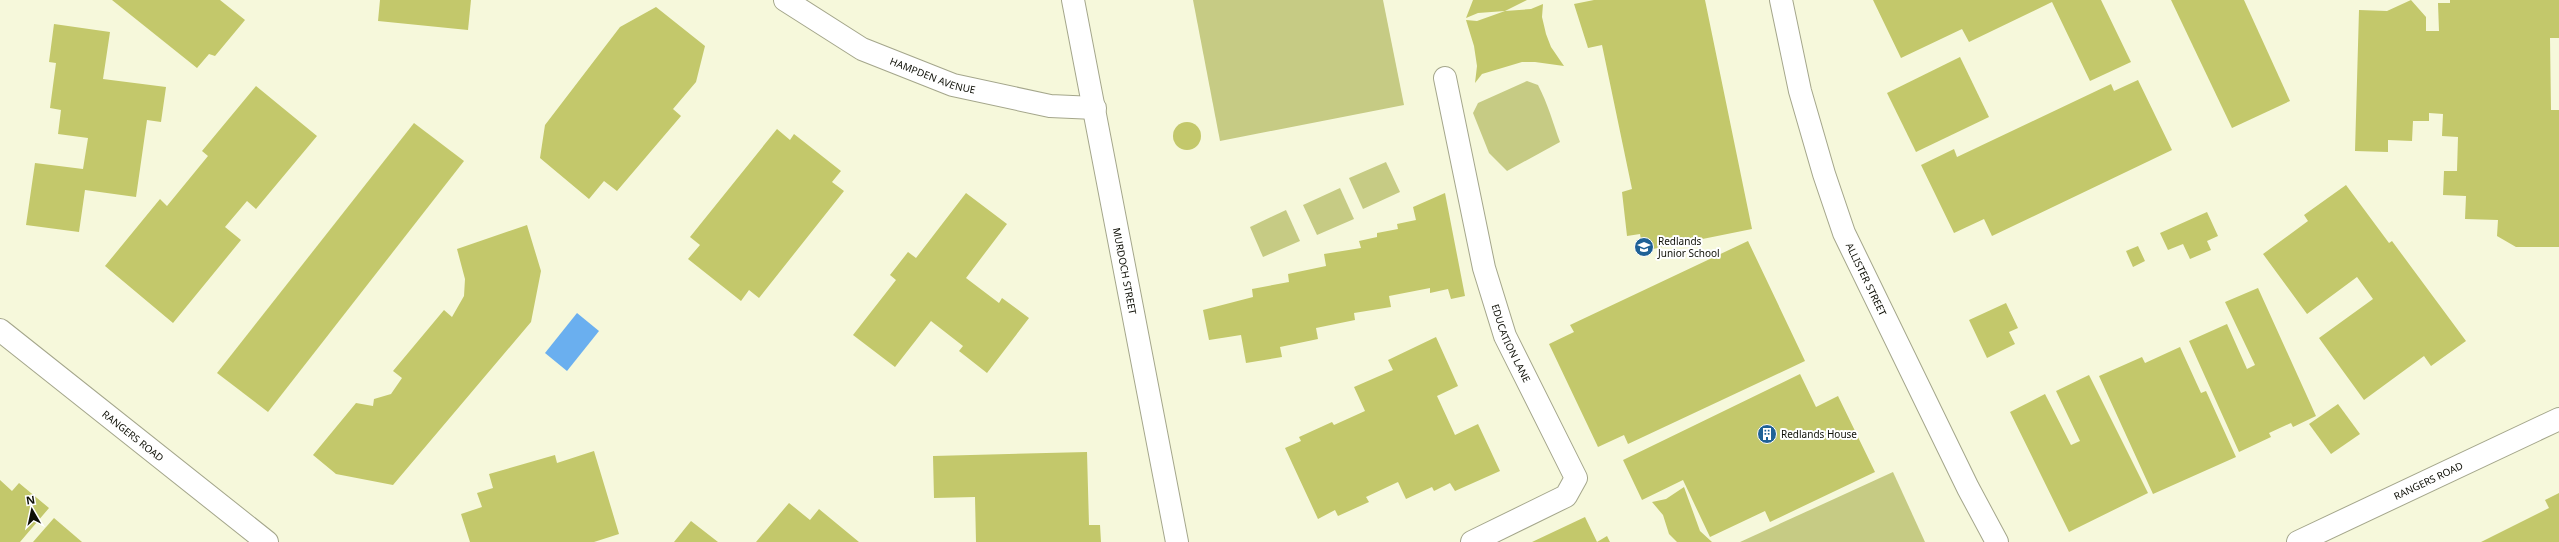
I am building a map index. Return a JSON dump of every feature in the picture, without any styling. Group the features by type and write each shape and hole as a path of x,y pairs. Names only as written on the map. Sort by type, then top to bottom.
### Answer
{"street":[{"name":"HAMPDEN AVENUE","path":"785,0 862,49 953,85 1050,106 1095,108"},
{"name":"MURDOCH STREET","path":"1073,0 1095,108 1177,542"},
{"name":"ALLISTER STREET","path":"1781,0 1800,91 1824,174 1844,233 1968,488 1997,542"},
{"name":"EDUCATION LANE","path":"1445,78 1484,268 1505,336 1576,478 1566,496 1472,542"},
{"name":"RANGERS ROAD","path":"0,330 267,542"},
{"name":"RANGERS ROAD","path":"2298,542 2559,419"}],"green space":[{"path":"1193,0 1383,0 1404,105 1220,141"},
{"path":"1527,81 1538,85 1542,92 1560,142 1507,171 1489,153 1473,113 1478,103"},
{"path":"1386,162 1400,192 1363,209 1349,178"},
{"path":"1340,188 1354,219 1317,235 1303,205"},
{"path":"1286,210 1300,241 1263,257 1250,227"},
{"path":"1893,472 1925,542 1740,542"}],"water":[{"path":"577,313 599,331 567,371 545,353"}],"building":[{"path":"112,0 220,0 245,20 215,56 209,54 197,68"},
{"path":"380,0 471,0 468,30 378,21"},
{"path":"1473,0 1527,0 1505,11 1478,13 1466,18"},
{"path":"1594,0 1705,0 1752,229 1643,251 1640,234 1627,236 1622,192 1632,189 1602,45 1588,48 1574,4"},
{"path":"1873,0 2101,0 2131,62 2090,81 2052,2 1969,42 1962,29 1901,58"},
{"path":"2171,0 2244,0 2290,101 2232,128"},
{"path":"2411,0 2426,17 2426,31 2439,31 2438,3 2450,3 2450,0 2559,0 2559,38 2550,38 2551,110 2559,110 2559,247 2516,247 2497,236 2498,220 2465,219 2466,196 2443,195 2444,171 2457,171 2458,137 2442,136 2443,114 2429,113 2429,121 2413,121 2412,141 2388,140 2388,152 2355,151 2359,10 2387,11"},
{"path":"1543,4 1542,17 1546,34 1551,47 1564,66 1535,62 1522,62 1482,74 1475,83 1477,66 1474,46 1466,20 1477,21 1505,11 1531,9"},
{"path":"656,7 705,46 696,82 673,109 681,116 617,191 604,181 589,199 540,158 545,125 620,27"},
{"path":"54,24 110,32 103,79 166,87 161,122 147,120 136,197 85,190 79,232 26,225 35,163 83,169 88,138 58,134 61,110 50,108 56,63 49,62"},
{"path":"1960,57 1989,117 1916,152 1887,93"},
{"path":"2138,80 2172,150 1992,236 1984,219 1954,233 1921,165 1954,149 1957,157 2111,84 2114,91"},
{"path":"256,86 317,136 256,209 247,201 225,227 241,240 173,323 105,266 160,199 167,206 208,156 202,151"},
{"path":"1187,122 1197,126 1201,136 1197,146 1187,150 1177,146 1173,136 1177,126"},
{"path":"414,123 464,161 268,412 217,373"},
{"path":"777,129 790,140 794,134 841,171 832,182 844,191 759,298 749,290 741,301 688,259 700,245 690,237"},
{"path":"2346,185 2389,243 2392,241 2466,341 2431,366 2424,356 2364,400 2319,338 2373,299 2357,277 2307,314 2263,254 2308,221 2304,215"},
{"path":"966,193 1007,224 966,278 999,303 1002,298 1029,318 987,373 959,351 963,346 931,321 895,367 853,335 896,280 890,275 908,252 916,258"},
{"path":"1445,193 1465,296 1451,299 1448,289 1430,293 1430,288 1389,296 1391,307 1354,313 1355,320 1316,328 1318,339 1280,347 1282,357 1246,363 1241,335 1209,340 1203,310 1253,297 1252,289 1289,282 1288,274 1326,266 1324,254 1361,248 1359,241 1377,237 1377,233 1398,229 1397,224 1416,220 1413,207"},
{"path":"2207,212 2218,236 2207,241 2211,250 2190,259 2183,244 2168,250 2160,233"},
{"path":"527,225 541,271 531,322 393,485 336,474 313,455 356,403 373,406 374,399 391,394 402,378 393,371 444,310 452,317 464,296 465,279 457,249"},
{"path":"1748,241 1805,361 1628,444 1624,435 1598,447 1549,344 1574,332 1570,325"},
{"path":"2138,246 2145,261 2133,267 2126,251"},
{"path":"2258,288 2316,416 2293,427 2291,423 2269,433 2271,437 2239,452 2189,341 2227,324 2247,369 2255,365 2225,302"},
{"path":"2006,303 2018,328 2009,332 2015,344 1987,358 1969,320"},
{"path":"1436,337 1458,386 1437,396 1455,435 1478,424 1500,471 1455,491 1450,483 1434,491 1432,487 1406,499 1398,482 1366,497 1369,502 1338,516 1335,510 1318,519 1285,448 1301,441 1299,437 1332,422 1334,425 1365,411 1354,387 1393,370 1388,360"},
{"path":"2180,347 2201,393 2206,391 2236,457 2153,494 2099,376 2142,357 2145,363"},
{"name":"Redlands House","path":"1800,374 1816,407 1838,396 1875,472 1770,522 1765,511 1710,537 1683,480 1642,500 1623,460"},
{"path":"2089,375 2148,493 2069,532 2010,412 2045,394 2071,445 2080,441 2056,391"},
{"path":"2338,404 2360,434 2331,454 2309,424"},
{"path":"594,451 619,534 594,542 470,542 461,514 482,507 477,493 493,488 489,474 555,455 557,463"},
{"path":"1087,452 1089,525 1100,525 1101,542 976,542 975,497 934,498 933,456"},
{"path":"0,480 12,491 19,483 49,508 20,542 0,542"},
{"path":"1684,487 1700,531 1712,542 1677,542 1669,534 1663,515 1652,502 1666,499"},
{"path":"2559,493 2559,542 2481,542 2549,508 2545,500"},
{"path":"789,503 810,520 819,509 859,542 756,542"},
{"path":"1585,517 1597,542 1532,542"},
{"path":"54,518 82,542 33,542"},
{"path":"691,521 718,542 674,542"},
{"path":"1607,536 1610,542 1597,542"}],"place":[{"name":"Redlands Junior School","path":"1644,247"},
{"name":"Redlands House","path":"1767,434"}]}
